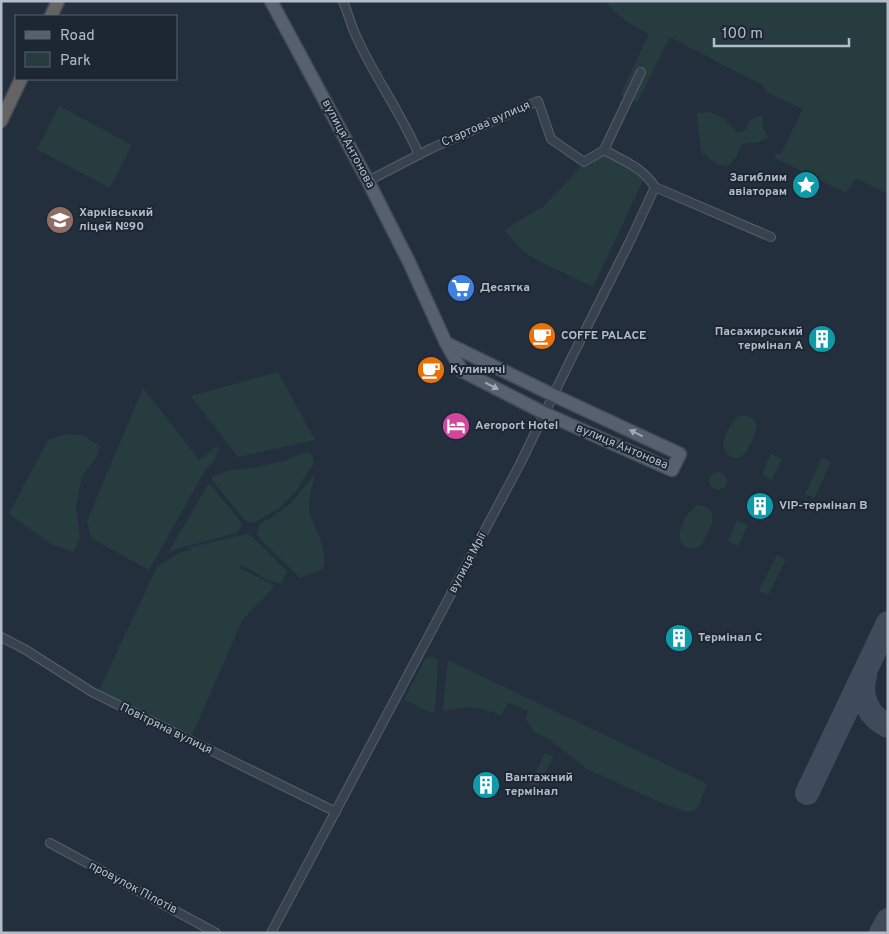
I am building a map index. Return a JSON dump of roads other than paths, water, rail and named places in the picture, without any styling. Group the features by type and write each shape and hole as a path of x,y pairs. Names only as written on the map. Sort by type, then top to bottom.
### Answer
{"highway":[{"path":"51,15 58,1"},
{"path":"1,121 21,80"}],"main road":[{"name":"вулиця Антонова","path":"271,1 368,181 409,262 446,343 462,371 544,413 672,470 680,454 446,343"}],"street":[{"path":"343,1 356,38 409,131 419,155"},
{"path":"641,72 604,150 641,170 648,176 654,187 771,237"},
{"name":"Стартова вулиця","path":"368,181 419,155 538,101 551,139 584,162 604,150"},
{"name":"вулиця Мрії","path":"271,933 493,516 631,239 654,187"},
{"name":"Повітряна вулиця","path":"1,637 26,650 92,692 336,812"},
{"name":"провулок Пілотів","path":"50,843 216,933"}],"place":[{"name":"Загиблим авіаторам","path":"806,185"},
{"name":"Харківський ліцей №90","path":"60,220"},
{"name":"Десятка","path":"461,288"},
{"name":"COFFE PALACE","path":"542,336"},
{"name":"Пасажирський термінал A","path":"822,339"},
{"name":"Кулиничі","path":"431,370"},
{"name":"Aeroport Hotel","path":"456,426"},
{"name":"VIP-термінал B","path":"760,506"},
{"name":"Термінал C","path":"679,638"},
{"name":"Вантажний термінал","path":"486,785"}]}
